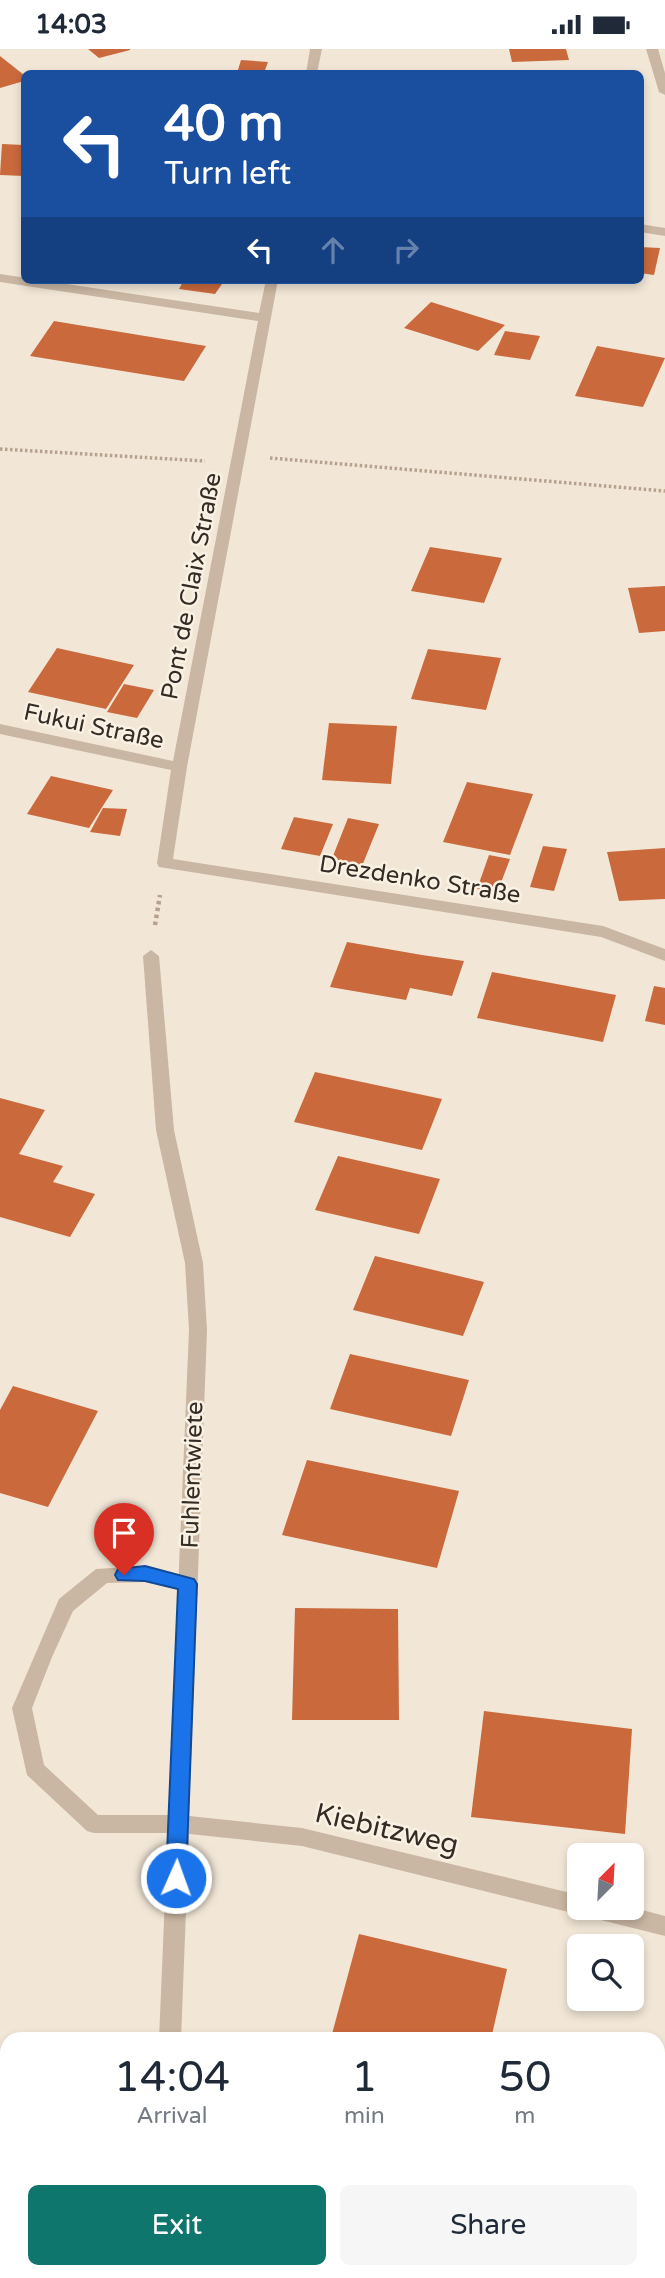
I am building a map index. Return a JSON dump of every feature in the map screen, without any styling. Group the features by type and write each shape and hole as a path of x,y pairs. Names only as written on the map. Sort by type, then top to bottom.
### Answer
{"street":[{"path":"312,70 316,49"},
{"path":"652,49 665,92"},
{"path":"644,229 665,232"},
{"path":"0,278 21,281"},
{"path":"40,284 264,318"},
{"name":"Pont de Claix Straße","path":"165,863 179,767 271,284"},
{"name":"Fukui Straße","path":"0,729 179,767"},
{"name":"Drezdenko Straße","path":"165,863 603,932 665,955"},
{"name":"Fuhlentwiete","path":"151,956 165,1130 195,1276 198,1330 170,2032"},
{"name":"Kiebitzweg","path":"188,1584 145,1574 103,1576 66,1605 22,1707 34,1769 94,1825 178,1824 302,1837 567,1902"},
{"path":"641,1920 665,1926"}],"path":[{"path":"0,449 203,461 264,458 665,491"},
{"path":"151,956 165,863"}],"building":[{"path":"88,49 130,49 130,50 99,58"},
{"path":"509,49 566,49 569,60 512,62"},
{"path":"0,56 21,73 21,82 0,88"},
{"path":"241,60 268,62 265,70 238,70"},
{"path":"2,144 21,145 21,176 0,175"},
{"path":"644,247 660,248 654,275 644,274"},
{"path":"182,284 222,284 215,294 179,289"},
{"path":"431,302 505,325 478,351 404,328"},
{"path":"54,321 206,346 184,381 30,356"},
{"path":"505,331 540,336 530,360 494,355"},
{"path":"597,346 665,358 643,407 575,396"},
{"path":"430,547 502,558 484,603 411,591"},
{"path":"665,586 665,631 639,633 628,588"},
{"path":"57,648 134,665 106,709 28,692"},
{"path":"428,649 501,658 486,710 411,699"},
{"path":"124,684 154,690 137,718 107,712"},
{"path":"329,723 397,726 391,784 322,780"},
{"path":"51,776 113,790 89,828 27,814"},
{"path":"467,782 533,794 510,855 443,842"},
{"path":"103,808 127,809 120,836 90,832"},
{"path":"294,817 333,824 320,856 281,849"},
{"path":"348,818 379,824 362,866 331,861"},
{"path":"543,846 567,849 554,891 530,887"},
{"path":"665,848 665,899 619,901 607,852"},
{"path":"489,855 510,859 497,893 477,889"},
{"path":"347,942 464,961 452,996 410,988 406,1000 330,987"},
{"path":"492,972 616,995 603,1042 477,1018"},
{"path":"654,986 665,988 665,1025 645,1021"},
{"path":"315,1072 442,1099 422,1150 294,1122"},
{"path":"0,1098 45,1110 19,1154 63,1166 53,1182 95,1194 70,1237 0,1217"},
{"path":"338,1156 440,1179 419,1234 315,1210"},
{"path":"375,1256 484,1282 463,1336 353,1310"},
{"path":"350,1354 469,1380 451,1436 330,1409"},
{"path":"13,1386 98,1411 48,1507 0,1493 0,1410"},
{"path":"307,1460 459,1491 437,1568 282,1535"},
{"path":"295,1608 398,1609 399,1720 292,1720"},
{"path":"484,1711 632,1729 625,1834 471,1817"},
{"path":"359,1934 507,1969 493,2032 333,2032"}],"route":[{"path":"124,1575 145,1574 188,1584 176,1878"}]}
